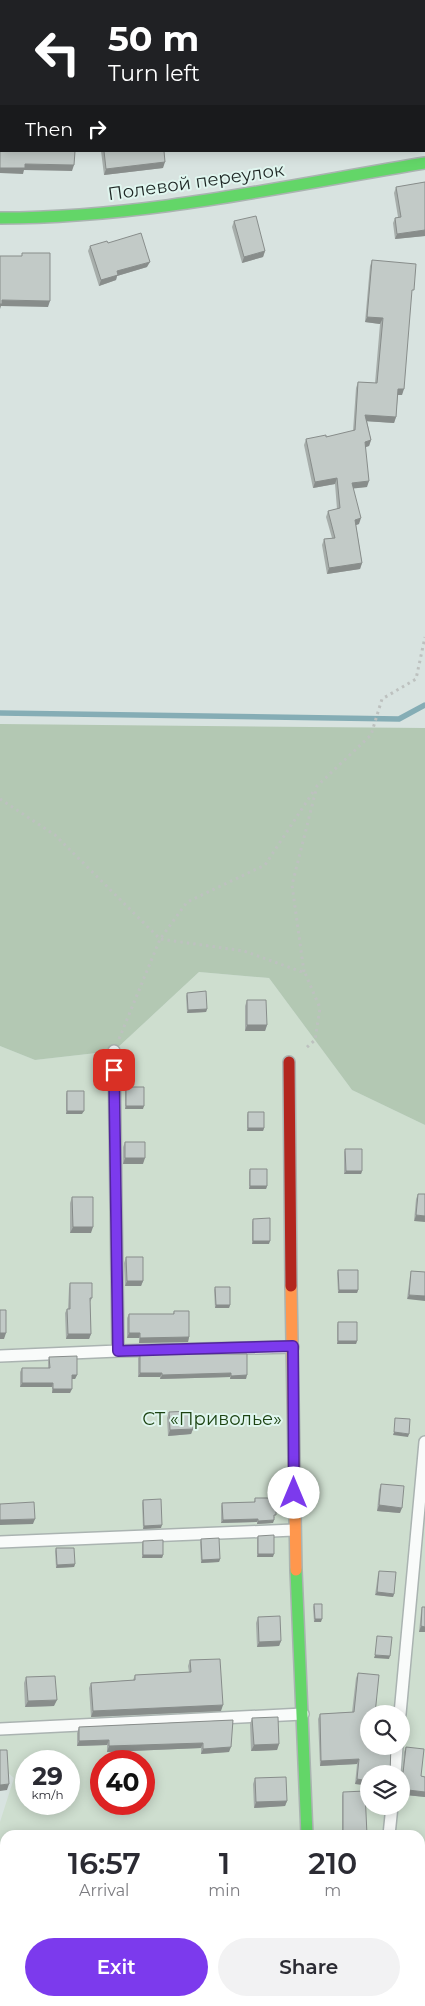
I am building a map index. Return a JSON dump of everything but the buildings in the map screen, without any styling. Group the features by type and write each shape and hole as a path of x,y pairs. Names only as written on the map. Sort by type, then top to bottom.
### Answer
{"street":[{"name":"Полевой переулок","path":"0,218 49,218 178,204 425,163"},
{"path":"289,1062 294,1530 307,1830"}],"lane":[{"path":"114,1051 118,1351"},
{"path":"0,1356 293,1346"},
{"path":"401,1705 425,1442"},
{"path":"0,1542 294,1530"},
{"path":"0,1729 303,1714"},
{"path":"390,1830 391,1815"}],"path":[{"path":"114,1051 160,939 187,902 264,865 317,786 371,735 382,699 416,679 425,637"},
{"path":"289,1062 315,1040 320,1008 304,973 292,885 317,786"},
{"path":"0,799 55,835 160,939 244,951 304,973"}],"green space":[{"path":"0,724 425,728 425,1125 352,1090 269,978 199,972 114,1051 35,1060 0,1046"},
{"name":"СТ «Приволье»","path":"199,972 269,978 352,1090 425,1125 425,1830 0,1830 0,1822 14,1778 0,1766 0,1046 35,1060 114,1051"}],"waterway":[{"path":"0,713 399,719 425,705"}],"traffic: fast":[{"path":"0,218 54,217 160,207 267,191 425,163"},
{"path":"296,1570 307,1830"}],"traffic: slow":[{"path":"291,1286 296,1570"}],"traffic: jam":[{"path":"289,1062 291,1286"}],"route":[{"path":"114,1070 118,1351 293,1346 294,1493"}]}
